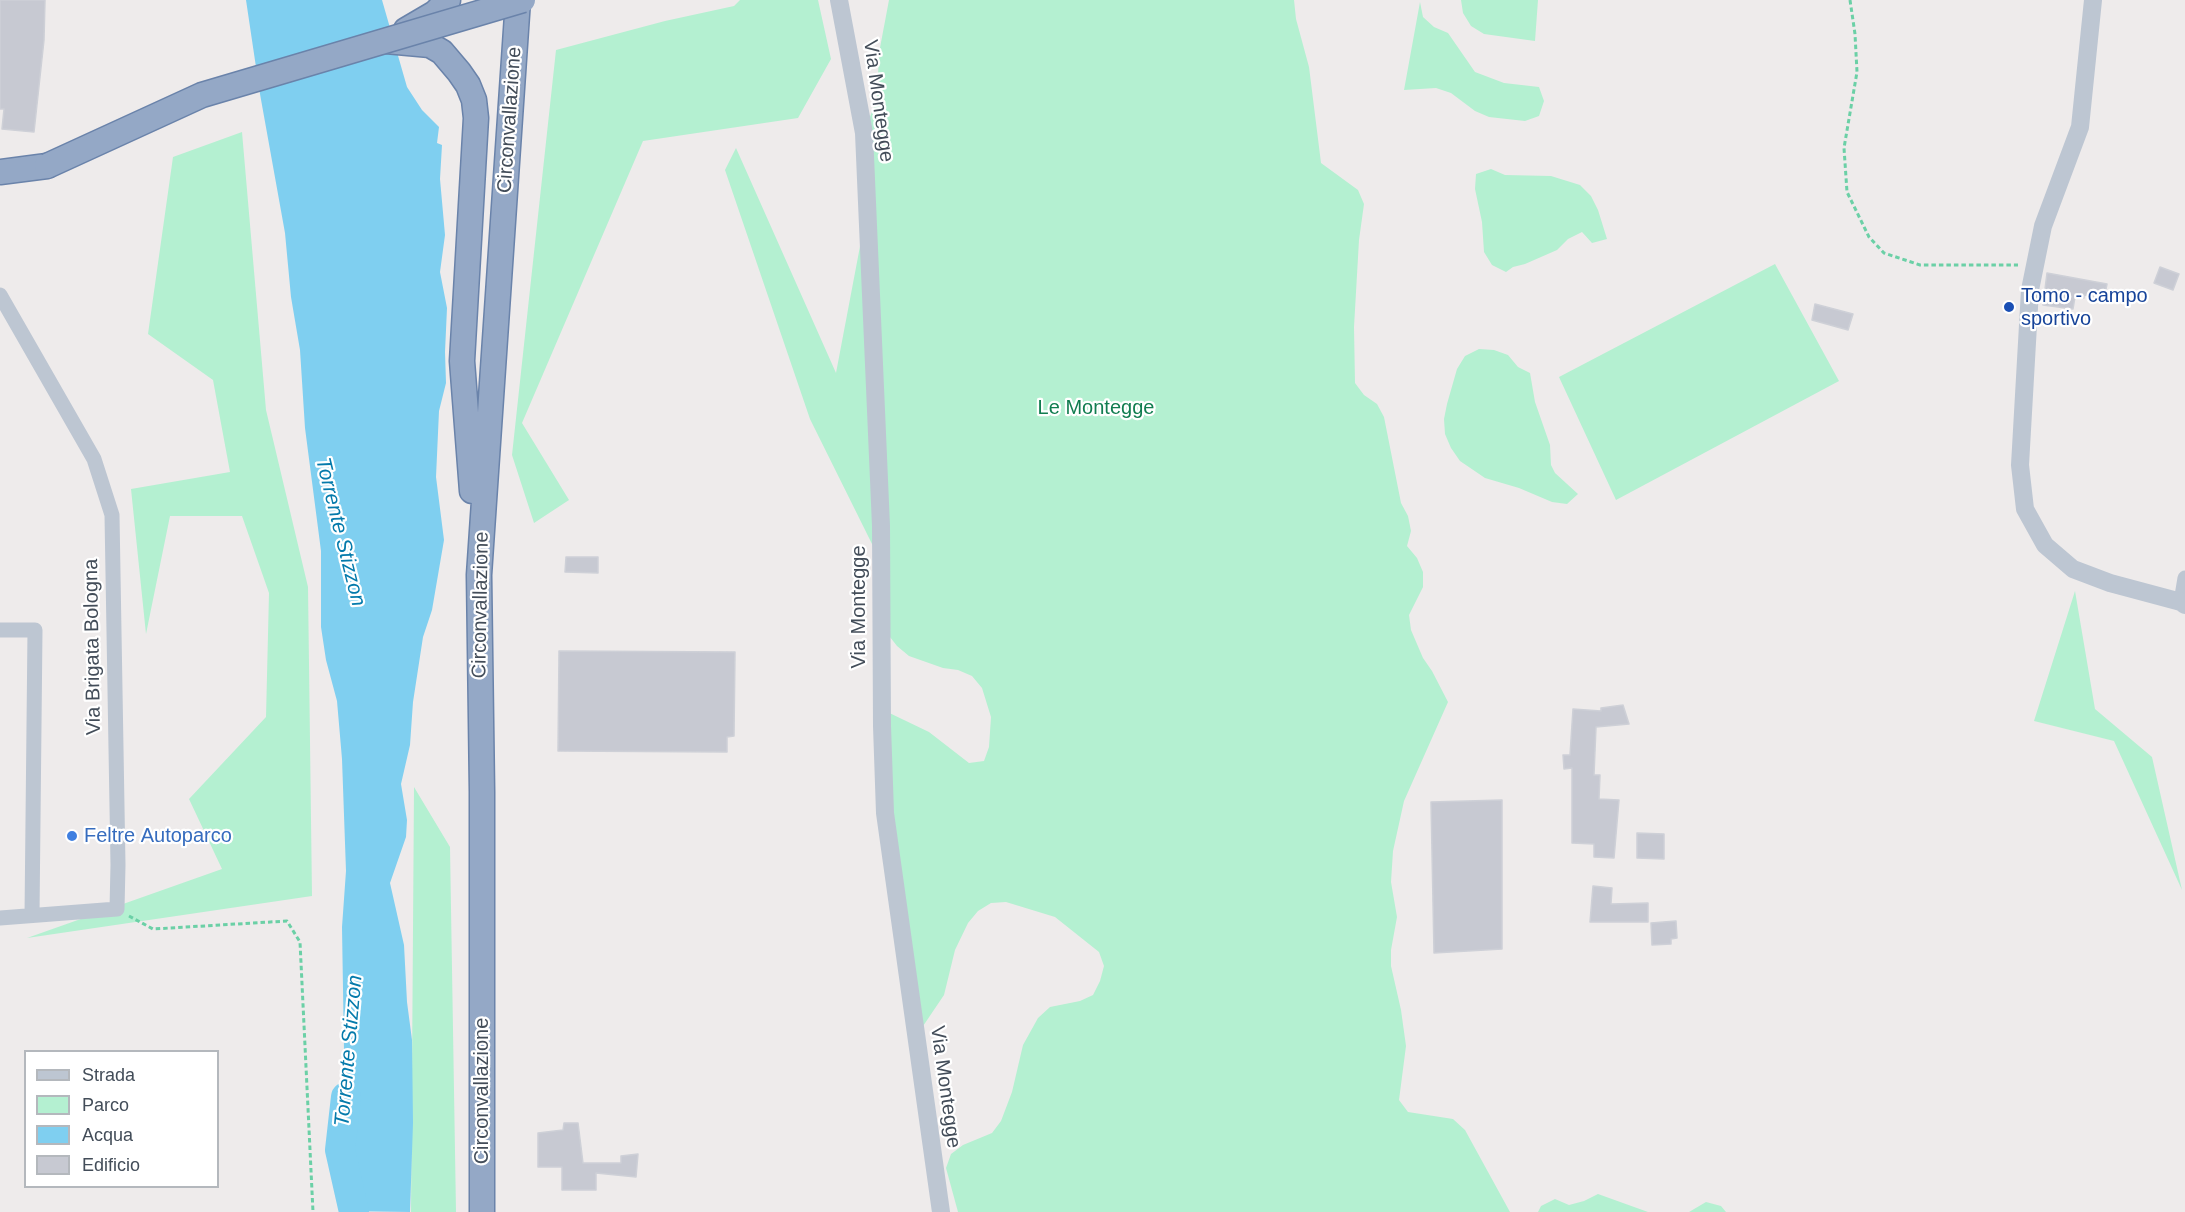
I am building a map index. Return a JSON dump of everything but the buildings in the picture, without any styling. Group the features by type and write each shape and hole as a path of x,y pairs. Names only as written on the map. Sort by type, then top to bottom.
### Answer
{"highway":[{"path":"386,41 435,14 448,0"},
{"name":"Circonvallazione","path":"482,1212 482,792 479,575 518,0"},
{"path":"0,172 47,166 202,95 523,0"},
{"path":"386,41 430,45 442,52 468,85 474,100 476,118 462,361 479,575"}],"street":[{"name":"Via Montegge","path":"839,0 864,133 881,526 885,813 940,1212"},
{"path":"2093,0 2080,127 2043,226 2030,290 2020,465 2025,509 2045,545 2073,569 2110,583 2183,603 2185,578"},
{"name":"Via Brigata Bologna","path":"0,295 94,459 112,515 117,909"},
{"path":"0,630 35,630 32,915"},
{"path":"0,918 117,909"}],"path":[{"path":"1850,0 1857,72 1844,148 1847,192 1869,237 1884,253 1920,265 2035,265"},
{"path":"117,909 153,929 287,921 300,942 313,1212"}],"green space":[{"path":"740,0 818,0 831,59 798,118 643,141 522,423 569,500 534,523 512,455 556,50 665,21 734,6"},
{"name":"Le Montegge","path":"889,0 1294,0 1296,19 1309,67 1321,163 1358,190 1364,204 1359,240 1354,327 1355,383 1364,395 1377,404 1384,417 1401,503 1408,516 1411,531 1407,546 1417,558 1423,572 1423,587 1409,615 1411,630 1423,658 1448,702 1404,801 1393,851 1391,882 1397,917 1391,950 1391,966 1406,1046 1399,1100 1408,1112 1453,1119 1465,1130 1510,1212 958,1212 946,1168 951,1154 963,1145 992,1133 1001,1121 1012,1092 1023,1045 1038,1018 1050,1007 1080,1001 1093,995 1104,966 1099,952 1055,917 1006,902 991,903 978,911 968,923 955,950 944,995 917,1035 879,708 929,732 969,763 984,761 989,747 991,717 982,688 972,676 909,656 897,646 876,619 874,548 810,419 725,170 736,148 836,373 872,183 866,127 877,99 879,53"},
{"path":"1461,0 1538,0 1535,41 1484,34 1471,26 1463,13"},
{"path":"1420,2 1423,17 1434,27 1448,33 1475,72 1504,83 1539,87 1544,101 1539,116 1525,121 1489,117 1475,111 1451,93 1436,88 1404,90"},
{"path":"242,132 266,410 308,587 312,896 27,938 222,869 189,799 266,717 269,593 242,516 170,516 146,634 131,489 230,472 213,380 148,334 173,157"},
{"path":"1491,169 1505,175 1551,176 1580,185 1591,196 1598,210 1607,239 1592,243 1582,232 1568,239 1557,250 1513,267 1506,272 1492,265 1484,252 1482,222 1475,189 1476,174"},
{"path":"1775,264 1839,381 1616,500 1559,377"},
{"path":"1479,349 1494,350 1508,355 1518,367 1530,373 1535,402 1550,445 1551,465 1555,473 1578,494 1567,504 1552,502 1519,488 1485,478 1460,461 1451,448 1445,434 1444,419 1447,404 1457,369 1465,356"},
{"path":"2075,591 2095,709 2152,757 2182,890 2114,741 2034,721"},
{"path":"414,787 450,847 456,1212 411,1212"},
{"path":"1598,1194 1648,1212 1538,1212 1541,1206 1555,1199 1569,1205"},
{"path":"1706,1202 1721,1206 1726,1212 1689,1212"}],"water":[{"path":"246,0 382,0 407,87 422,110 439,127 437,143 442,145 440,179 445,235 440,272 447,308 446,383 439,411 436,477 444,540 432,610 423,637 413,702 410,745 401,784 407,820 406,837 390,883 404,945 412,1040 413,1123 410,1212 342,1211 339,1183 344,1051 342,927 346,871 342,759 337,701 326,660 321,627 321,551 305,428 300,350 291,297 285,233"}],"waterway":[{"name":"Torrente Stizzon","path":"346,1097 340,1150 354,1212"}],"place":[{"name":"Tomo - campo sportivo","path":"2009,307"},
{"name":"Feltre Autoparco","path":"72,836"}]}
